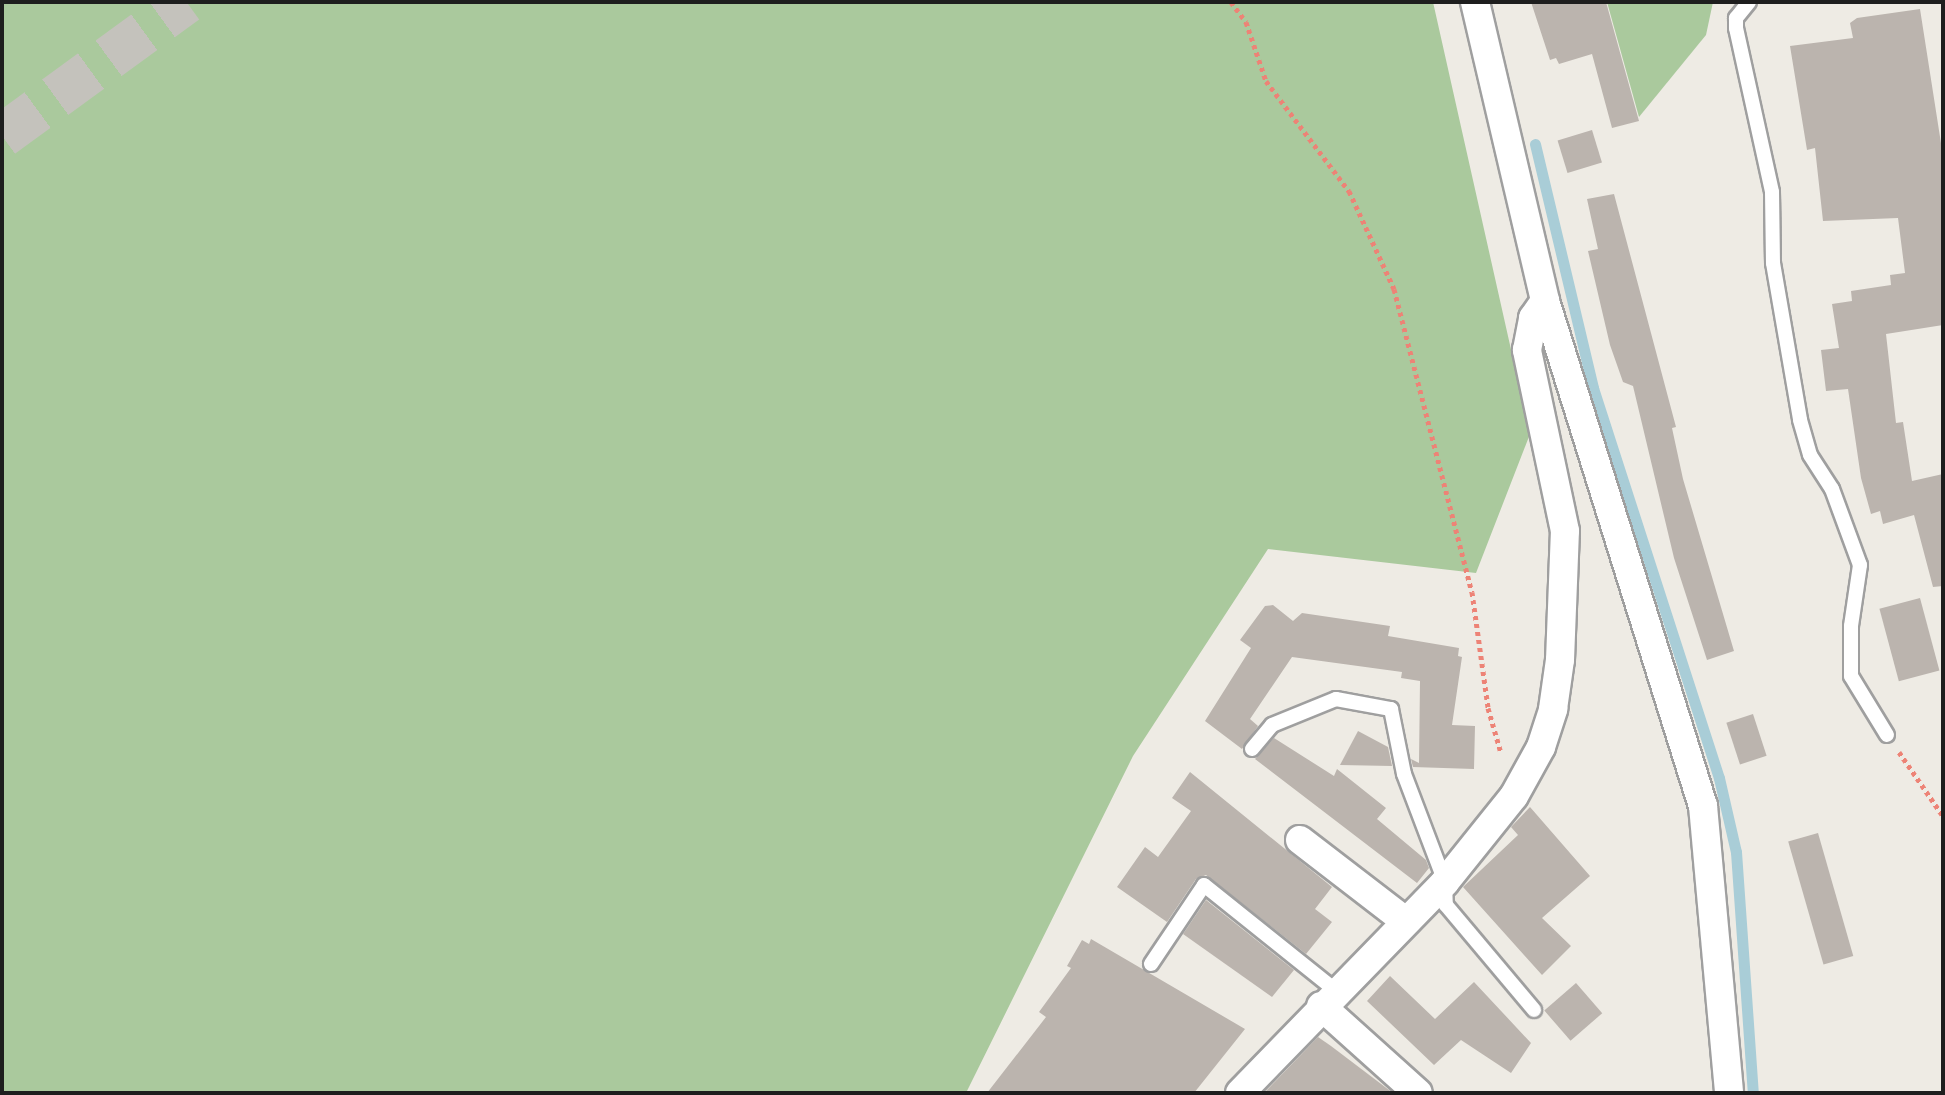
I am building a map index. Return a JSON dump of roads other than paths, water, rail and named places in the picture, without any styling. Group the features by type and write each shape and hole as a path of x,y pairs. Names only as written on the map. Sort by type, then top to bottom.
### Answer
{"street":[{"path":"1475,3 1545,301 1703,806 1729,1093"},
{"path":"1240,1093 1328,998 1445,882 1514,796 1541,747 1553,709 1561,645 1565,531 1527,350 1533,318 1545,301"},
{"path":"1300,840 1404,920"},
{"path":"1328,998 1418,1093"}],"lane":[{"path":"1749,2 1736,28 1772,192 1773,263 1800,420 1810,455 1832,489 1860,565 1851,626 1851,676 1887,735"},
{"path":"1252,749 1272,725 1336,699 1391,709 1404,774 1445,882 1446,905 1534,1010"},
{"path":"1151,964 1204,885 1328,998"}],"waterway":[{"path":"1535,144 1593,388 1719,778 1736,852 1753,1093"}],"tunnel":[{"path":"2,136 186,2"}]}
